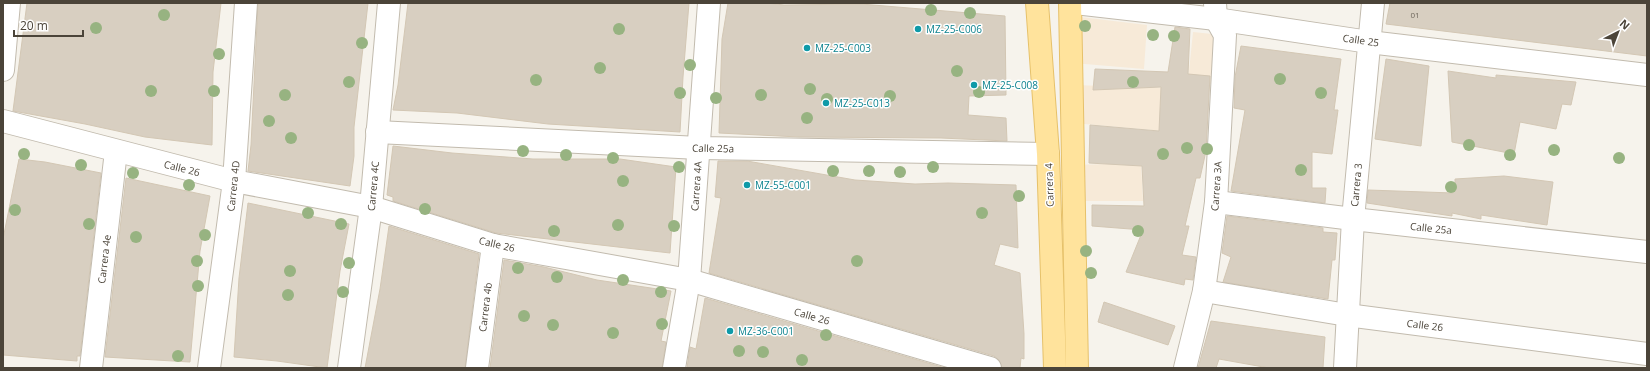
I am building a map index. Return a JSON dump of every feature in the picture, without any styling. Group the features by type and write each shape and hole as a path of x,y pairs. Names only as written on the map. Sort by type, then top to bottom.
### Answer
{"main road":[{"name":"Carrera 4","path":"1037,3 1048,154 1055,368"},
{"path":"1070,3 1077,368"}],"street":[{"path":"3,70 9,3"},
{"name":"Carrera 4D","path":"209,368 234,181 246,3"},
{"name":"Carrera 4C","path":"349,368 371,207 388,3"},
{"name":"Carrera 4A","path":"674,368 689,280 709,3"},
{"name":"Calle 25","path":"1076,3 1216,11 1369,42 1647,74"},
{"name":"Carrera 3","path":"1344,368 1353,219 1373,3"},
{"name":"Carrera 3A","path":"1185,368 1204,291 1216,202 1225,35 1216,11"},
{"name":"Calle 26","path":"3,121 234,181 371,207 493,245 689,280 990,368"},
{"name":"Calle 25a","path":"377,132 699,148 1048,154"},
{"name":"Carrera 4e","path":"91,368 116,151"},
{"name":"Calle 25a","path":"1216,202 1647,252"},
{"name":"Carrera 4b","path":"477,368 493,245"},
{"name":"Calle 26","path":"1204,291 1347,315 1647,354"}],"shaded area":[{"path":"1072,16 1147,25 1144,69 1073,63"},
{"path":"1193,32 1222,35 1217,85 1188,81"},
{"path":"1073,85 1167,88 1164,131 1073,123"},
{"path":"1141,163 1143,201 1072,201 1072,165"}],"building":[{"path":"27,3 221,3 213,72 212,145 145,137 13,111"},
{"path":"258,3 368,3 354,127 354,156 350,186 248,171 251,145"},
{"path":"408,3 689,3 680,132 548,124 457,113 393,110 398,85"},
{"path":"728,3 767,3 784,5 861,4 1005,16 1006,95 969,96 968,115 1006,118 1007,141 941,138 799,137 719,133 722,39"},
{"path":"1390,3 1647,3 1647,56 1386,24"},
{"path":"1175,27 1190,29 1188,74 1210,76 1206,151 1200,178 1196,178 1185,226 1189,226 1182,255 1196,257 1193,280 1185,279 1184,285 1126,272 1143,230 1092,226 1092,205 1144,206 1142,166 1089,163 1090,125 1159,131 1161,87 1093,90 1095,69 1168,72"},
{"path":"1241,46 1341,59 1334,110 1338,110 1332,154 1312,152 1312,188 1326,188 1325,203 1231,191 1245,110 1234,108 1235,77"},
{"path":"1386,59 1429,66 1421,146 1375,139"},
{"path":"1448,71 1496,78 1496,75 1576,82 1571,105 1562,104 1556,129 1520,122 1514,154 1452,142"},
{"path":"393,146 452,153 533,159 620,159 676,167 670,253 496,233 393,201 393,197 387,195"},
{"path":"19,159 45,162 101,173 80,356 77,356 77,361 3,355 3,239"},
{"path":"718,161 747,161 855,180 915,184 948,183 1016,185 1018,248 1000,244 994,265 1020,273 1024,359 1021,358 1020,368 1002,368 999,360 994,356 709,273 721,198 715,197"},
{"path":"1504,176 1553,182 1547,225 1481,215 1481,219 1452,213 1452,216 1367,203 1368,190 1453,193 1455,179"},
{"path":"126,178 210,196 200,251 190,362 105,357"},
{"path":"248,203 349,224 340,271 327,368 234,357 239,278"},
{"path":"1227,216 1323,228 1323,232 1337,233 1335,260 1332,260 1328,299 1223,282 1231,257 1222,253"},
{"path":"389,226 479,254 465,368 365,368 380,289"},
{"path":"504,260 544,267 597,280 671,291 661,341 666,342 662,368 490,368"},
{"path":"705,298 945,368 687,368 690,347 696,349"},
{"path":"1104,302 1175,326 1168,345 1098,322"},
{"path":"1211,321 1325,337 1323,368 1269,368 1219,359 1216,368 1198,368"}],"place":[{"name":"MZ-25-C006","path":"918,29"},
{"name":"MZ-25-C003","path":"807,48"},
{"name":"MZ-25-C008","path":"974,85"},
{"name":"MZ-25-C013","path":"826,103"},
{"name":"MZ-55-C001","path":"747,185"},
{"name":"MZ-36-C001","path":"730,331"}]}
